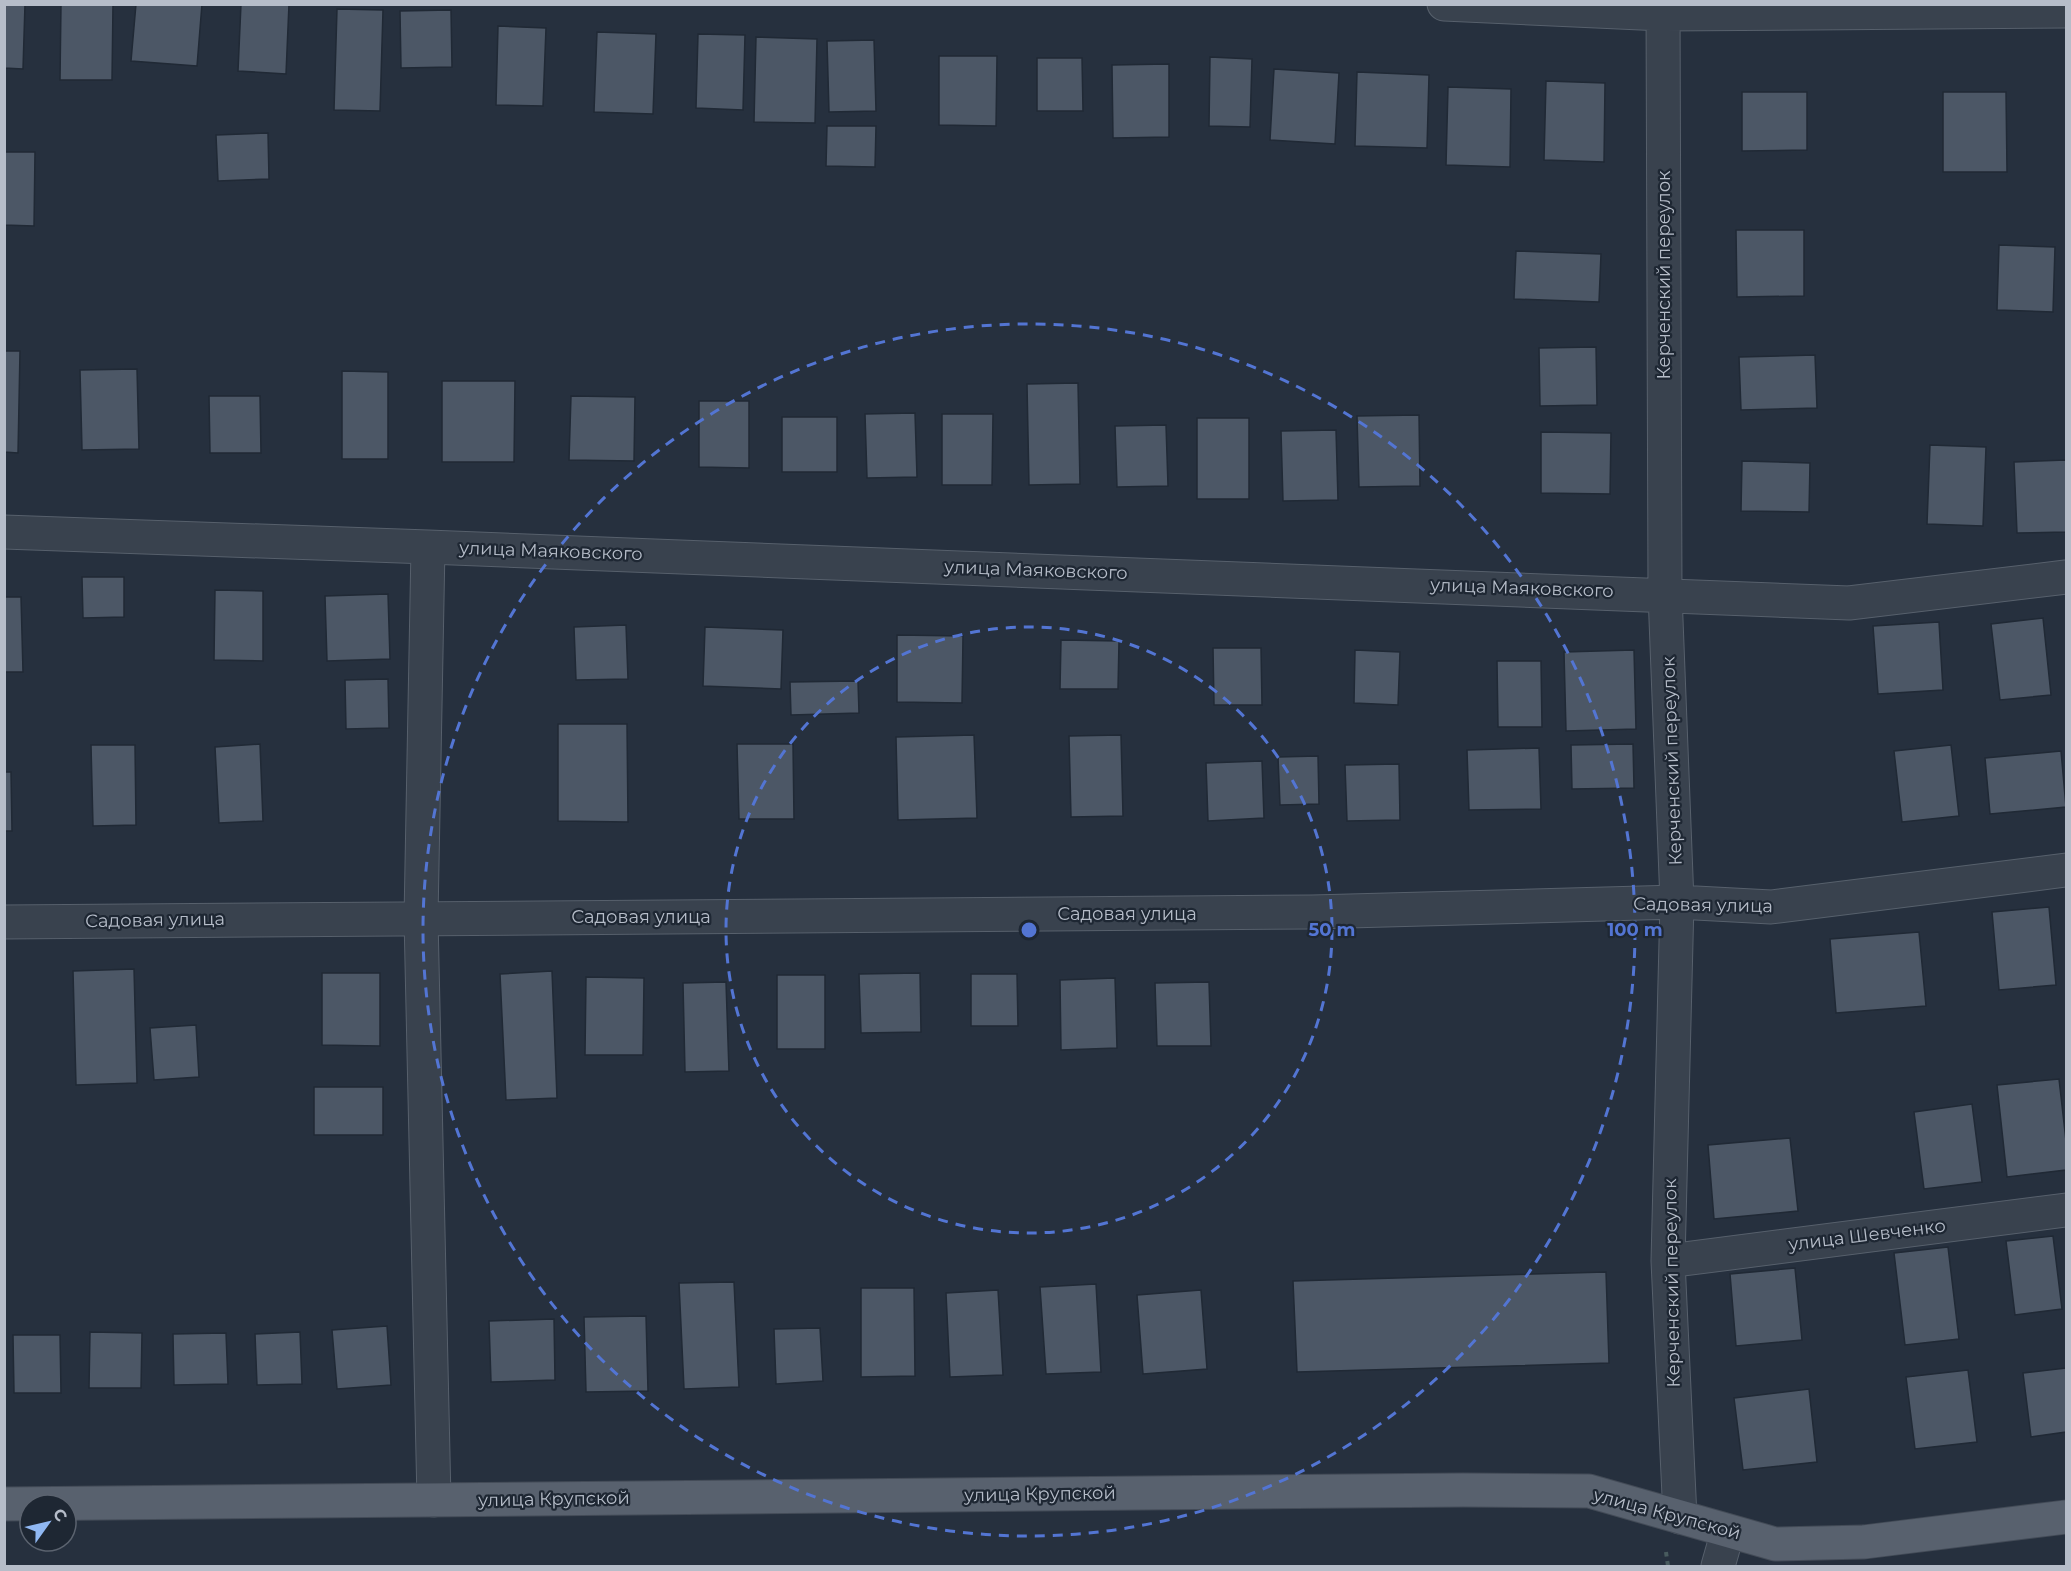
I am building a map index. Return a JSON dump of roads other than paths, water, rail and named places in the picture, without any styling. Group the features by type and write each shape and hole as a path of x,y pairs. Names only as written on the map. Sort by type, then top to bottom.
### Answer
{"main road":[{"name":"улица Крупской","path":"4,1504 1439,1490 1589,1491 1775,1544 1864,1542 2067,1517"}],"street":[{"path":"1444,4 1663,9 2067,11"},
{"name":"Керченский переулок","path":"1663,9 1665,594 1677,902 1668,1261 1680,1517"},
{"name":"улица Маяковского","path":"4,532 1665,594 1849,603 2067,578"},
{"path":"428,547 421,918 434,1500"},
{"name":"Садовая улица","path":"4,922 1312,912 1677,902 1771,907 2067,870"},
{"name":"улица Шевченко","path":"1668,1261 2067,1210"},
{"path":"1718,1566 1728,1531"}]}
